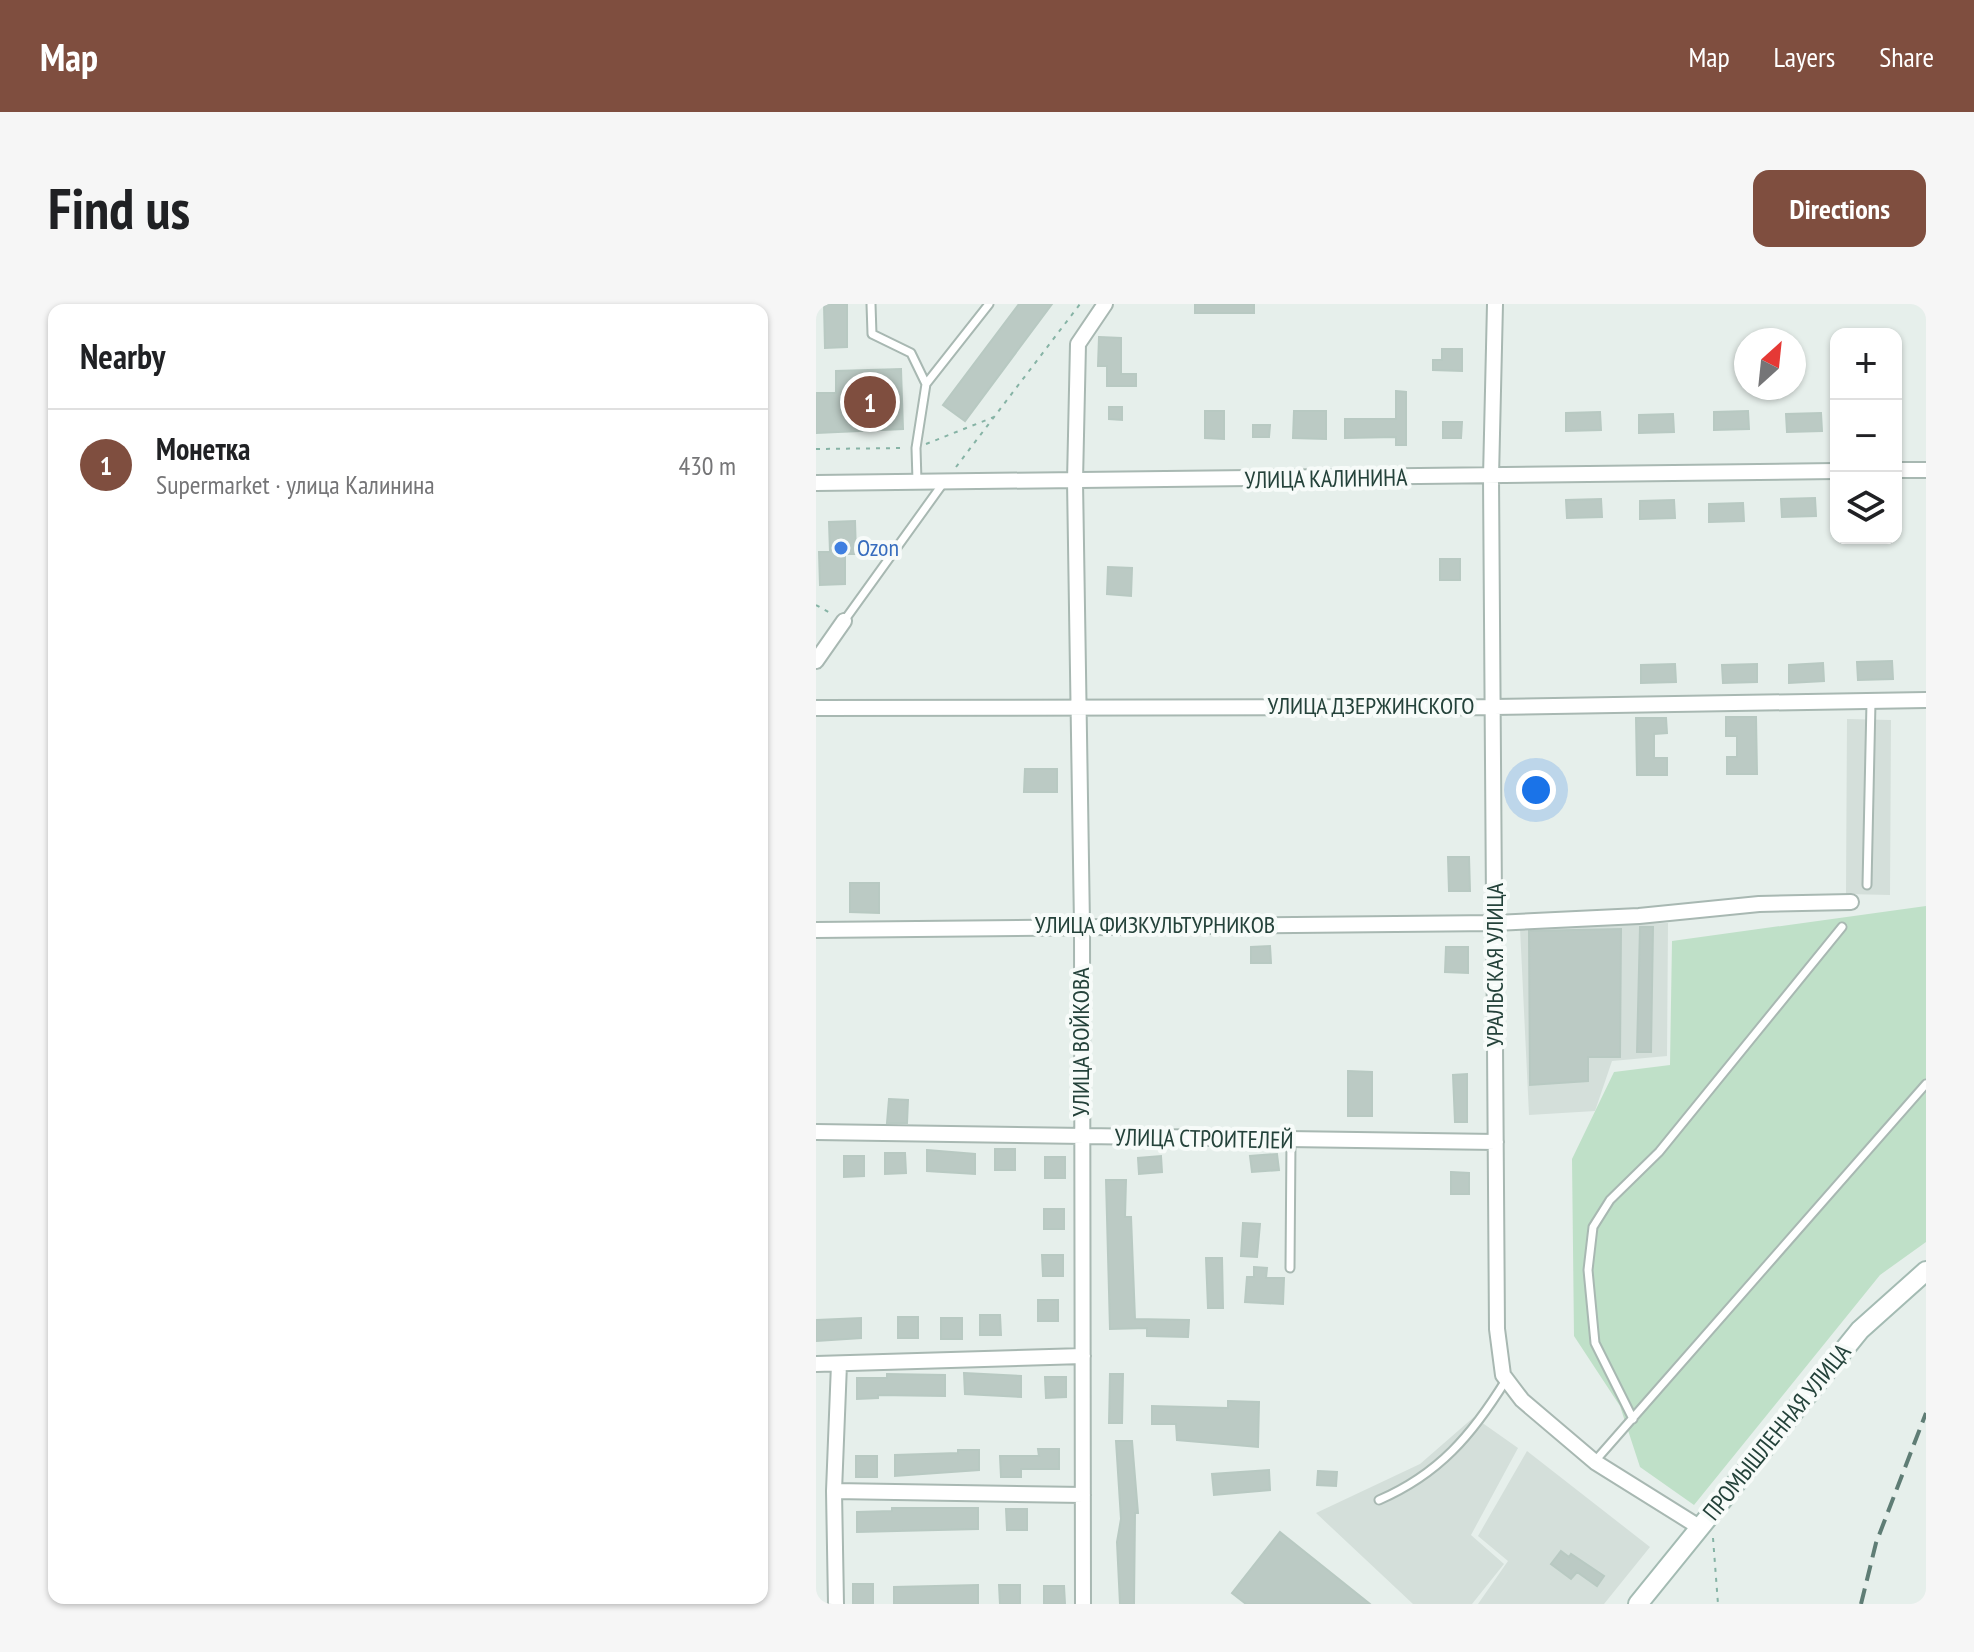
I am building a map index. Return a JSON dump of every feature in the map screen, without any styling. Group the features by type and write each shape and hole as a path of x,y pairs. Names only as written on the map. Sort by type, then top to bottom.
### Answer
{"main road":[{"name":"ПРОМЫШЛЕННАЯ УЛИЦА","path":"1638,1604 1860,1330 1926,1271"}],"street":[{"name":"УЛИЦА ВОЙКОВА","path":"1083,1604 1082,925 1075,481 1078,344 1105,304"},
{"name":"УРАЛЬСКАЯ УЛИЦА","path":"1495,304 1491,477 1497,1329 1506,1380"},
{"path":"1902,470 1926,470"},
{"name":"УЛИЦА КАЛИНИНА","path":"816,483 1830,471"},
{"path":"816,661 844,621"},
{"name":"УЛИЦА ДЗЕРЖИНСКОГО","path":"816,708 1079,705 1494,707 1926,700"},
{"name":"УЛИЦА ФИЗКУЛЬТУРНИКОВ","path":"816,930 1495,923 1639,916 1759,904 1851,902"},
{"name":"УЛИЦА СТРОИТЕЛЕЙ","path":"816,1132 1496,1142"},
{"path":"816,1364 1083,1356"},
{"path":"836,1604 834,1491 839,1364"},
{"path":"1506,1380 1522,1400 1595,1462 1699,1527"},
{"path":"834,1491 1083,1495"}],"lane":[{"path":"871,304 872,334 911,353 926,384"},
{"path":"917,481 916,448 926,384 989,304"},
{"path":"844,621 945,481"},
{"path":"1867,885 1871,702"},
{"path":"1633,1419 1595,1343 1588,1270 1593,1227 1610,1200 1659,1152 1842,927"},
{"path":"1595,1462 1926,1084"},
{"path":"1290,1268 1291,1140"},
{"path":"1379,1500 1417,1483 1479,1424 1506,1380"}],"path":[{"path":"945,481 1080,304"},
{"path":"816,449 916,448 995,416"},
{"path":"816,605 844,621"},
{"path":"1699,1527 1714,1539 1718,1604"}],"shaded area":[{"path":"1847,719 1891,720 1890,895 1846,894"},
{"path":"1668,923 1667,1056 1612,1061 1595,1111 1529,1115 1520,928"},
{"path":"1474,1417 1518,1448 1471,1535 1504,1564 1472,1604 1413,1604 1316,1513 1420,1464"},
{"path":"1527,1451 1650,1547 1604,1604 1478,1604 1508,1561 1478,1536"}],"green space":[{"path":"1926,906 1926,1242 1880,1275 1694,1505 1640,1467 1620,1406 1574,1336 1572,1159 1614,1072 1670,1065 1672,941"}],"building":[{"path":"824,304 847,304 847,347 825,348"},
{"path":"1019,304 1052,304 965,421 943,405"},
{"path":"1195,304 1254,304 1254,313 1195,313"},
{"path":"1099,337 1121,338 1121,374 1136,374 1136,386 1107,386 1107,366 1098,366"},
{"path":"1442,349 1462,349 1462,371 1433,370 1433,360 1442,360"},
{"path":"901,369 903,429 816,433 816,393 836,393 836,371"},
{"path":"1396,391 1406,392 1406,445 1396,445 1396,437 1345,438 1345,419 1396,419"},
{"path":"1109,407 1122,407 1122,420 1109,419"},
{"path":"1205,411 1224,411 1224,439 1205,438"},
{"path":"1294,411 1326,411 1326,439 1293,438"},
{"path":"1748,411 1749,429 1714,430 1714,412"},
{"path":"1600,412 1601,430 1566,431 1566,413"},
{"path":"1821,413 1822,431 1787,432 1786,414"},
{"path":"1673,414 1674,432 1639,433 1639,415"},
{"path":"1443,422 1462,422 1461,438 1443,438"},
{"path":"1253,425 1270,425 1269,437 1253,437"},
{"path":"1815,498 1816,516 1782,517 1781,499"},
{"path":"1601,499 1602,517 1567,518 1566,500"},
{"path":"1674,500 1675,518 1640,519 1640,501"},
{"path":"1743,503 1744,521 1709,522 1709,504"},
{"path":"855,521 856,554 845,554 845,584 820,585 819,552 830,552 829,522"},
{"path":"1440,559 1460,559 1460,580 1440,580"},
{"path":"1108,567 1132,568 1131,596 1107,594"},
{"path":"1892,661 1893,679 1858,680 1857,662"},
{"path":"1823,663 1824,681 1789,683 1789,665"},
{"path":"1675,664 1676,682 1641,683 1641,665"},
{"path":"1757,664 1757,682 1723,683 1722,665"},
{"path":"1726,717 1756,717 1757,774 1727,774 1727,757 1737,757 1737,736 1726,736"},
{"path":"1636,718 1666,718 1667,733 1654,734 1654,758 1667,758 1667,775 1637,775"},
{"path":"1025,769 1057,769 1057,792 1024,792"},
{"path":"1448,857 1469,857 1470,891 1449,891"},
{"path":"850,883 879,883 879,913 850,912"},
{"path":"1640,927 1653,927 1651,1052 1637,1052"},
{"path":"1621,929 1620,1057 1588,1057 1588,1081 1530,1085 1529,931"},
{"path":"1270,946 1271,963 1251,963 1251,947"},
{"path":"1446,947 1468,947 1468,973 1445,972"},
{"path":"1348,1071 1372,1072 1372,1116 1348,1116"},
{"path":"1467,1074 1467,1122 1455,1122 1453,1075"},
{"path":"889,1099 908,1100 907,1123 887,1123"},
{"path":"995,1149 1015,1149 1015,1170 995,1170"},
{"path":"927,1150 975,1154 975,1174 927,1171"},
{"path":"885,1153 905,1153 906,1173 885,1174"},
{"path":"1277,1154 1279,1170 1252,1172 1250,1156"},
{"path":"844,1156 864,1156 864,1176 844,1177"},
{"path":"1161,1156 1162,1172 1139,1174 1138,1158"},
{"path":"1045,1157 1065,1157 1065,1178 1045,1178"},
{"path":"1451,1172 1469,1173 1469,1194 1451,1194"},
{"path":"1106,1180 1126,1180 1125,1217 1131,1217 1135,1319 1189,1320 1188,1337 1147,1336 1147,1328 1110,1329"},
{"path":"1044,1209 1064,1209 1064,1229 1044,1229"},
{"path":"1243,1223 1260,1224 1257,1257 1241,1256"},
{"path":"1042,1255 1063,1255 1063,1276 1043,1276"},
{"path":"1206,1258 1222,1258 1223,1308 1208,1308"},
{"path":"1254,1267 1267,1268 1266,1278 1284,1278 1283,1304 1245,1302 1247,1277 1254,1277"},
{"path":"1038,1300 1058,1300 1058,1321 1038,1321"},
{"path":"980,1315 1000,1315 1001,1335 980,1335"},
{"path":"898,1317 918,1317 918,1338 898,1338"},
{"path":"861,1318 861,1338 816,1341 816,1320"},
{"path":"941,1318 962,1318 962,1339 941,1339"},
{"path":"964,1373 1021,1376 1021,1397 965,1394"},
{"path":"887,1374 945,1375 945,1396 878,1395 878,1398 857,1399 857,1378 887,1378"},
{"path":"1110,1374 1123,1374 1122,1423 1109,1423"},
{"path":"1045,1377 1066,1377 1066,1397 1046,1398"},
{"path":"1228,1401 1259,1402 1258,1447 1177,1440 1176,1424 1152,1424 1152,1406 1228,1408"},
{"path":"1116,1441 1132,1441 1138,1513 1135,1513 1134,1604 1120,1604 1117,1542 1121,1519"},
{"path":"1038,1449 1059,1449 1059,1469 1021,1469 1021,1477 1001,1477 1000,1456 1039,1456"},
{"path":"958,1450 979,1450 979,1470 895,1476 895,1455 958,1453"},
{"path":"856,1456 877,1456 877,1477 856,1477"},
{"path":"1269,1470 1270,1490 1214,1495 1212,1474"},
{"path":"1318,1471 1337,1472 1336,1486 1317,1485"},
{"path":"892,1508 978,1508 978,1529 857,1532 857,1512 892,1511"},
{"path":"1006,1509 1027,1509 1027,1530 1007,1530"},
{"path":"1280,1532 1370,1604 1246,1604 1232,1593"},
{"path":"1561,1551 1569,1557 1571,1554 1604,1576 1597,1586 1577,1572 1571,1579 1551,1564"},
{"path":"853,1584 873,1584 873,1604 853,1604"},
{"path":"978,1585 978,1604 894,1604 894,1587"},
{"path":"999,1585 1020,1585 1020,1604 1000,1604"},
{"path":"1044,1586 1064,1586 1065,1604 1044,1604"}],"railway":[{"path":"1861,1604 1876,1543 1926,1413"}],"place":[{"name":"Монетка","path":"870,402"},
{"name":"Ozon","path":"841,548"}]}
